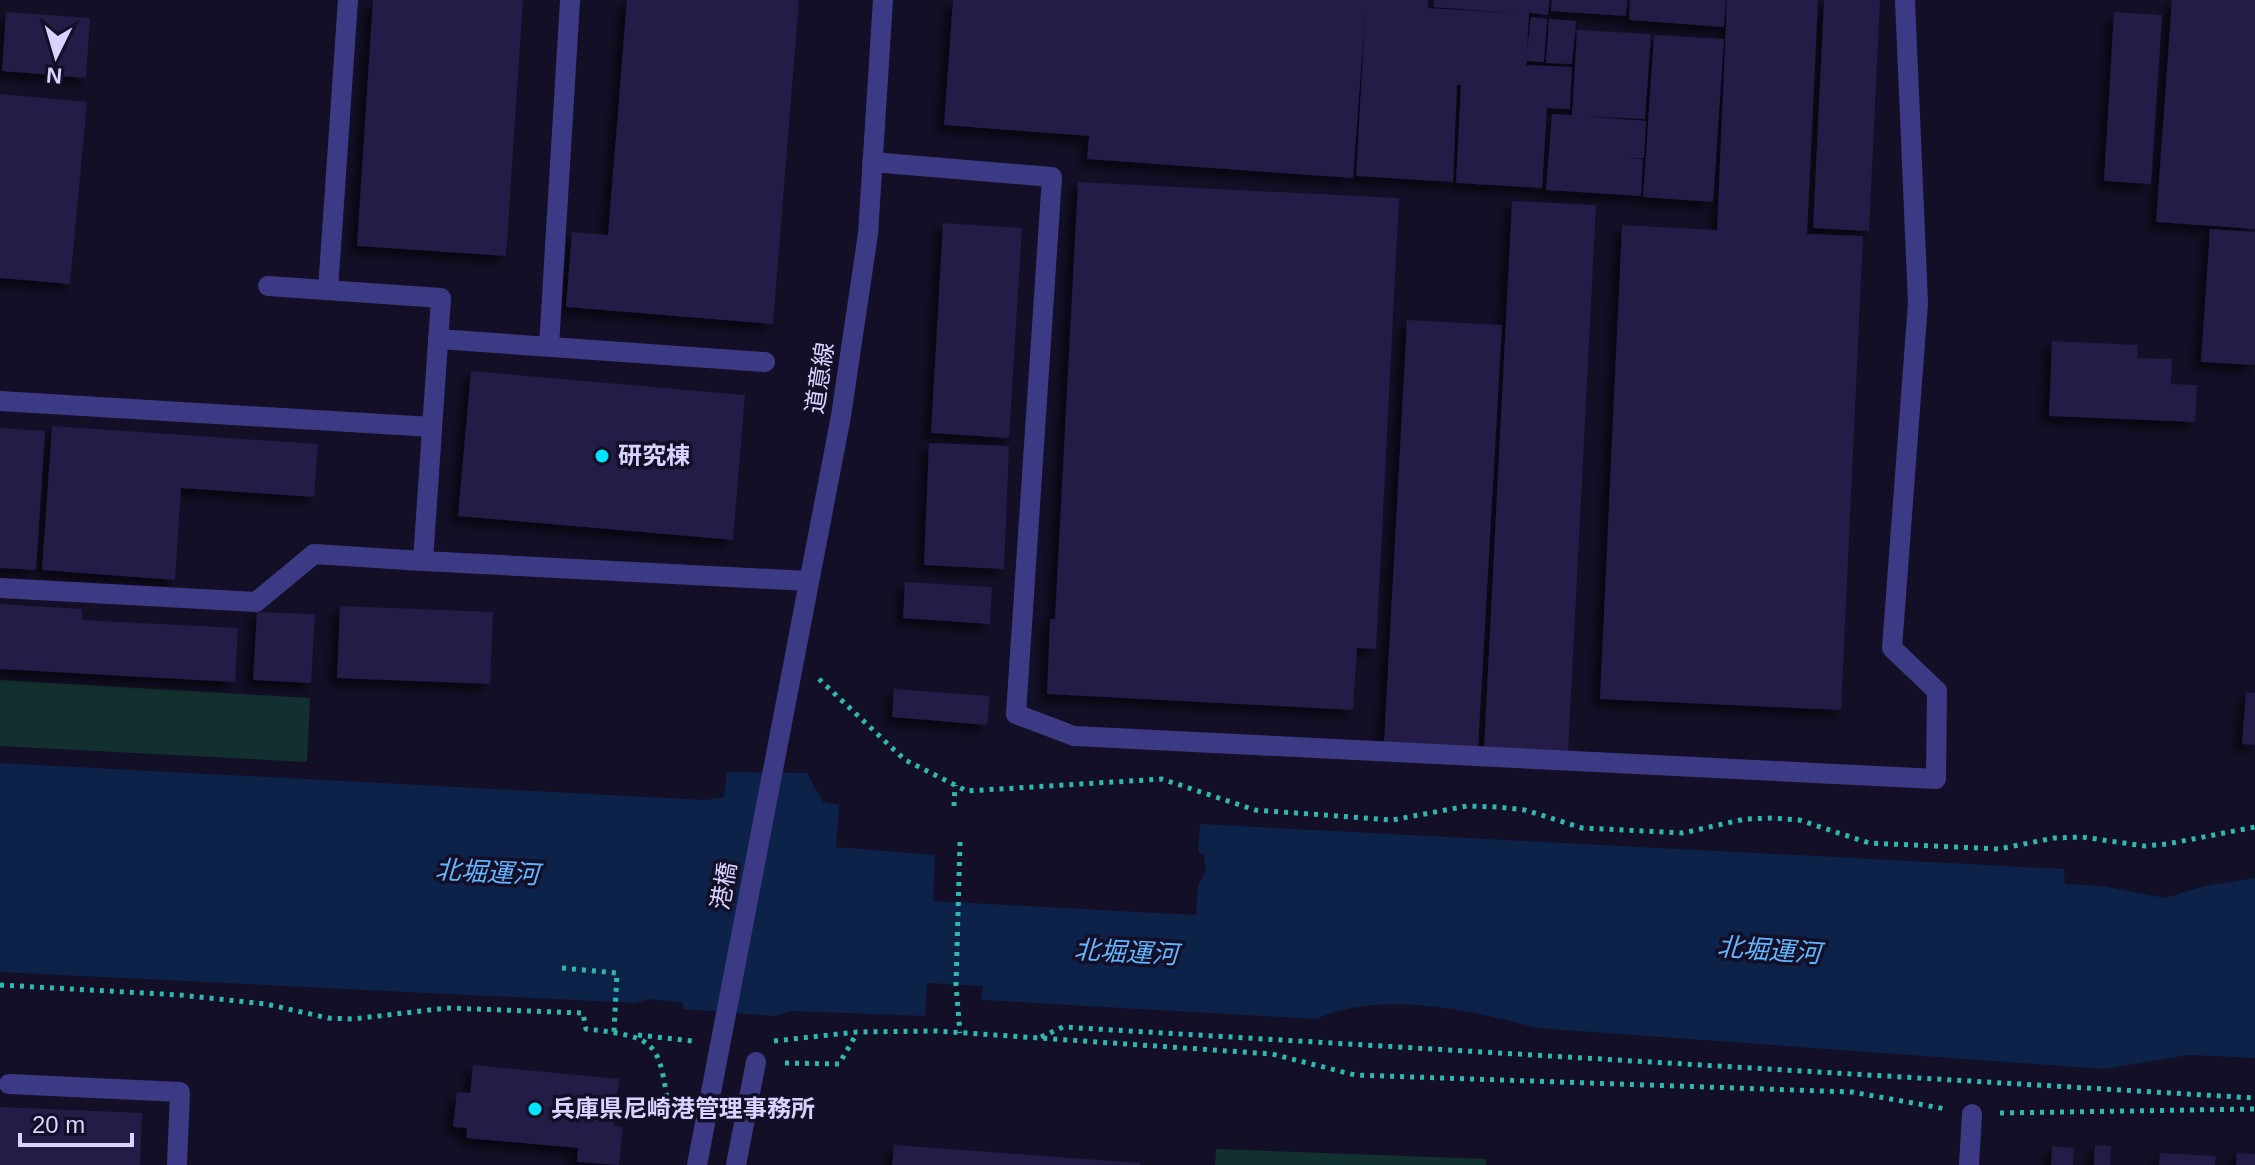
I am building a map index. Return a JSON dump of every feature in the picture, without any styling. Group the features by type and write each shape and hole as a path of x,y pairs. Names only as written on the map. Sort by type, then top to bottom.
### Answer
{"street":[{"path":"328,290 348,0"},
{"path":"549,346 570,0"},
{"name":"道意線","path":"774,759 860,294 883,0"},
{"path":"872,162 1052,177 1016,714 1074,736 1936,779 1937,691 1892,648 1918,303 1905,0"},
{"path":"268,286 441,298 423,561"},
{"path":"438,339 765,362"},
{"path":"0,401 432,427"},
{"path":"0,588 256,602 314,554 808,581"},
{"name":"港橋","path":"697,1165 774,759"},
{"path":"736,1165 759,1052"},
{"path":"9,1084 180,1092 177,1165"},
{"path":"1969,1165 1972,1114"}],"path":[{"path":"793,655 905,760 967,791 1162,779 1255,810 1392,820 1467,806 1498,807 1525,810 1582,828 1683,833 1745,819 1773,818 1799,820 1869,843 1999,849 2054,838 2082,837 2145,846 2255,827"},
{"path":"954,806 955,785"},
{"path":"960,842 961,903 956,985 960,1033"},
{"path":"562,968 617,973 614,1032"},
{"path":"0,985 180,995 266,1004 340,1018 447,1008 583,1013 586,1029 694,1041"},
{"path":"1040,1038 1063,1027 2255,1098"},
{"path":"759,1052 839,1064 857,1032"},
{"path":"759,1052 857,1032 960,1033 1272,1054 1355,1075 1852,1092 1972,1114 2255,1109"},
{"path":"633,1034 650,1043 662,1064 669,1113"}],"green space":[{"path":"0,680 310,698 307,762 0,746"},
{"path":"1216,1149 1486,1159 1486,1165 1215,1165"}],"water":[{"name":"北堀運河","path":"0,763 705,800 724,797 727,772 807,773 823,802 839,805 836,847 935,855 933,901 1196,915 1198,885 1206,871 1204,855 1198,852 1200,824 2064,869 2065,884 2103,886 2165,898 2205,886 2255,878 2255,1058 2189,1055 2105,1069 1537,1028 1484,1015 1426,1006 1368,1006 1341,1010 1316,1019 981,1000 983,986 927,983 925,1016 792,1011 774,1016 684,1009 683,1003 649,999 635,1003 0,972"}],"building":[{"path":"373,0 523,0 506,256 357,246"},
{"path":"627,0 799,0 773,324 566,307 572,232 608,235"},
{"path":"953,0 1428,0 1428,8 1524,14 1434,7 1434,0 1549,0 1548,15 1529,13 1527,52 1531,17 1547,19 1544,62 1527,61 1526,65 1572,67 1570,109 1547,108 1542,188 1456,183 1461,85 1457,85 1453,182 1356,176 1366,3 1353,178 1087,159 1089,136 944,125"},
{"path":"1552,0 1627,0 1626,16 1551,11"},
{"path":"1630,0 1726,0 1724,27 1629,20"},
{"path":"1727,0 1818,0 1807,234 1863,236 1841,710 1600,699 1622,225 1717,230"},
{"path":"1824,0 1880,0 1869,231 1813,228"},
{"path":"2172,0 2255,0 2255,229 2156,222"},
{"path":"6,12 90,18 86,78 2,71"},
{"path":"2114,12 2162,15 2151,184 2104,181"},
{"path":"1549,19 1576,21 1572,64 1546,63"},
{"path":"1577,30 1651,34 1645,119 1582,116 1646,121 1644,158 1628,158 1643,159 1641,196 1546,190 1552,114 1572,115"},
{"path":"1654,35 1724,39 1713,202 1643,197"},
{"path":"0,94 87,102 70,284 0,278"},
{"path":"1078,182 1399,198 1376,649 1357,648 1353,710 1047,694 1050,619 1055,619"},
{"path":"1512,201 1596,205 1568,753 1484,749"},
{"path":"943,223 1022,228 1009,438 931,433"},
{"path":"2210,229 2255,232 2255,365 2201,362"},
{"path":"1407,320 1502,325 1478,748 1384,743"},
{"path":"2052,341 2138,345 2137,358 2172,359 2171,384 2197,385 2195,422 2049,416"},
{"name":"研究棟","path":"471,371 745,395 733,540 458,516"},
{"path":"52,426 318,444 314,497 181,488 175,580 42,570"},
{"path":"0,428 45,431 36,570 0,568"},
{"path":"929,443 1009,446 1004,569 924,565"},
{"path":"905,582 992,587 990,624 903,618"},
{"path":"0,604 82,609 82,620 238,628 235,682 0,669"},
{"path":"340,606 493,612 490,684 337,678"},
{"path":"257,612 315,614 311,683 253,680"},
{"path":"894,689 990,696 987,725 892,717"},
{"path":"2246,692 2255,693 2255,745 2242,744"},
{"name":"兵庫県尼崎港管理事務所","path":"473,1065 619,1079 614,1126 623,1127 619,1165 577,1162 578,1148 466,1138 467,1128 453,1127 457,1092 470,1093"},
{"path":"0,1107 142,1113 140,1165 0,1165"},
{"path":"894,1145 1140,1163 1140,1165 892,1165"},
{"path":"2095,1145 2111,1146 2110,1165 2094,1165"},
{"path":"2052,1146 2074,1148 2073,1165 2051,1165"},
{"path":"2160,1153 2216,1156 2215,1165 2159,1165"},
{"path":"2237,1153 2255,1154 2255,1165 2236,1165"}],"place":[{"name":"研究棟","path":"602,456"},
{"name":"兵庫県尼崎港管理事務所","path":"535,1109"}]}
